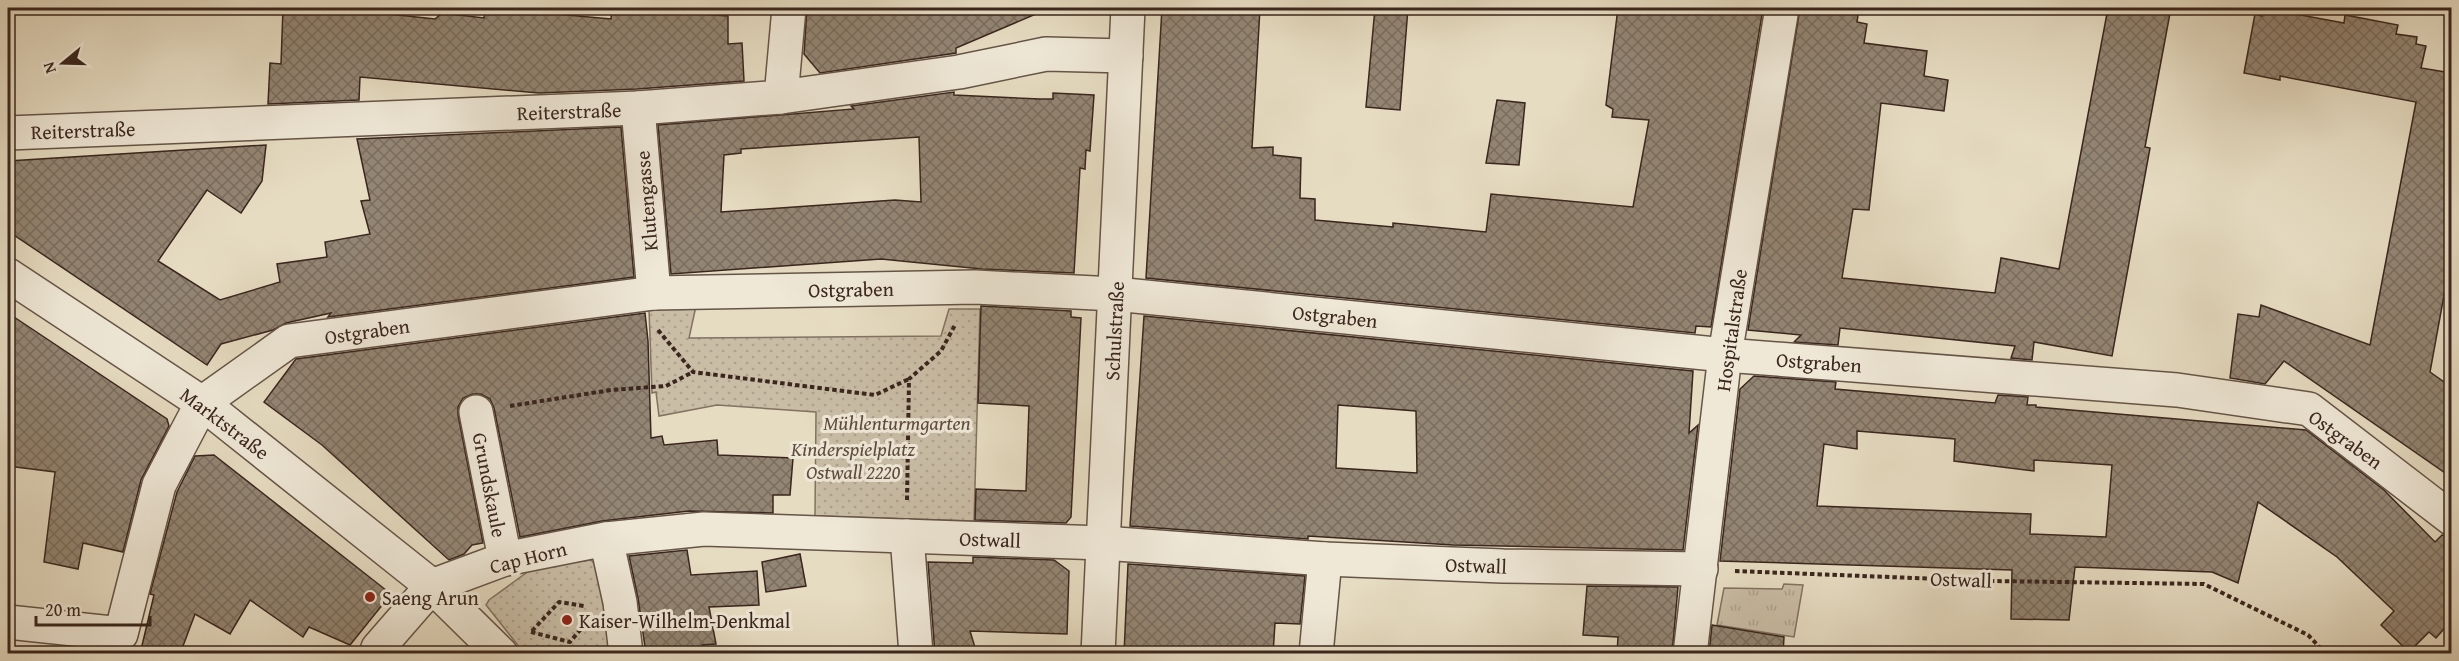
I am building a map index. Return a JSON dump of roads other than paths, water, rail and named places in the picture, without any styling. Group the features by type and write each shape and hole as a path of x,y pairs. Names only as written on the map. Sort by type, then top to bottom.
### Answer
{"street":[{"path":"781,97 789,8"},
{"name":"Schulstraße","path":"1098,654 1128,8"},
{"name":"Hospitalstraße","path":"1690,654 1725,355 1782,8"},
{"name":"Reiterstraße","path":"8,133 638,108 781,97 959,72 1046,54 1126,56"},
{"name":"Klutengasse","path":"638,108 654,293"},
{"name":"Marktstraße","path":"8,275 202,404 432,586"},
{"name":"Ostgraben","path":"202,404 288,341 654,293 975,287 1115,294 1725,355 2177,390 2309,409 2451,519"},
{"path":"8,622 121,634 159,485 202,404"},
{"name":"Grundskaule","path":"476,412 505,559"},
{"name":"Ostwall","path":"606,539 704,529 1103,543 1325,559 1503,566 1701,569"},
{"path":"907,536 916,654"},
{"path":"606,539 609,605 626,654"},
{"name":"Cap Horn","path":"432,586 505,559 606,539"},
{"path":"1316,654 1325,559"},
{"path":"376,654 378,648 432,586 497,649"}],"place":[{"name":"Saeng Arun","path":"370,597"},
{"name":"Kaiser-Wilhelm-Denkmal","path":"567,620"}],"park label":[{"name":"Mühlenturmgarten","path":"897,422"},
{"name":"Kinderspielplatz Ostwall 2220","path":"853,460"}]}
